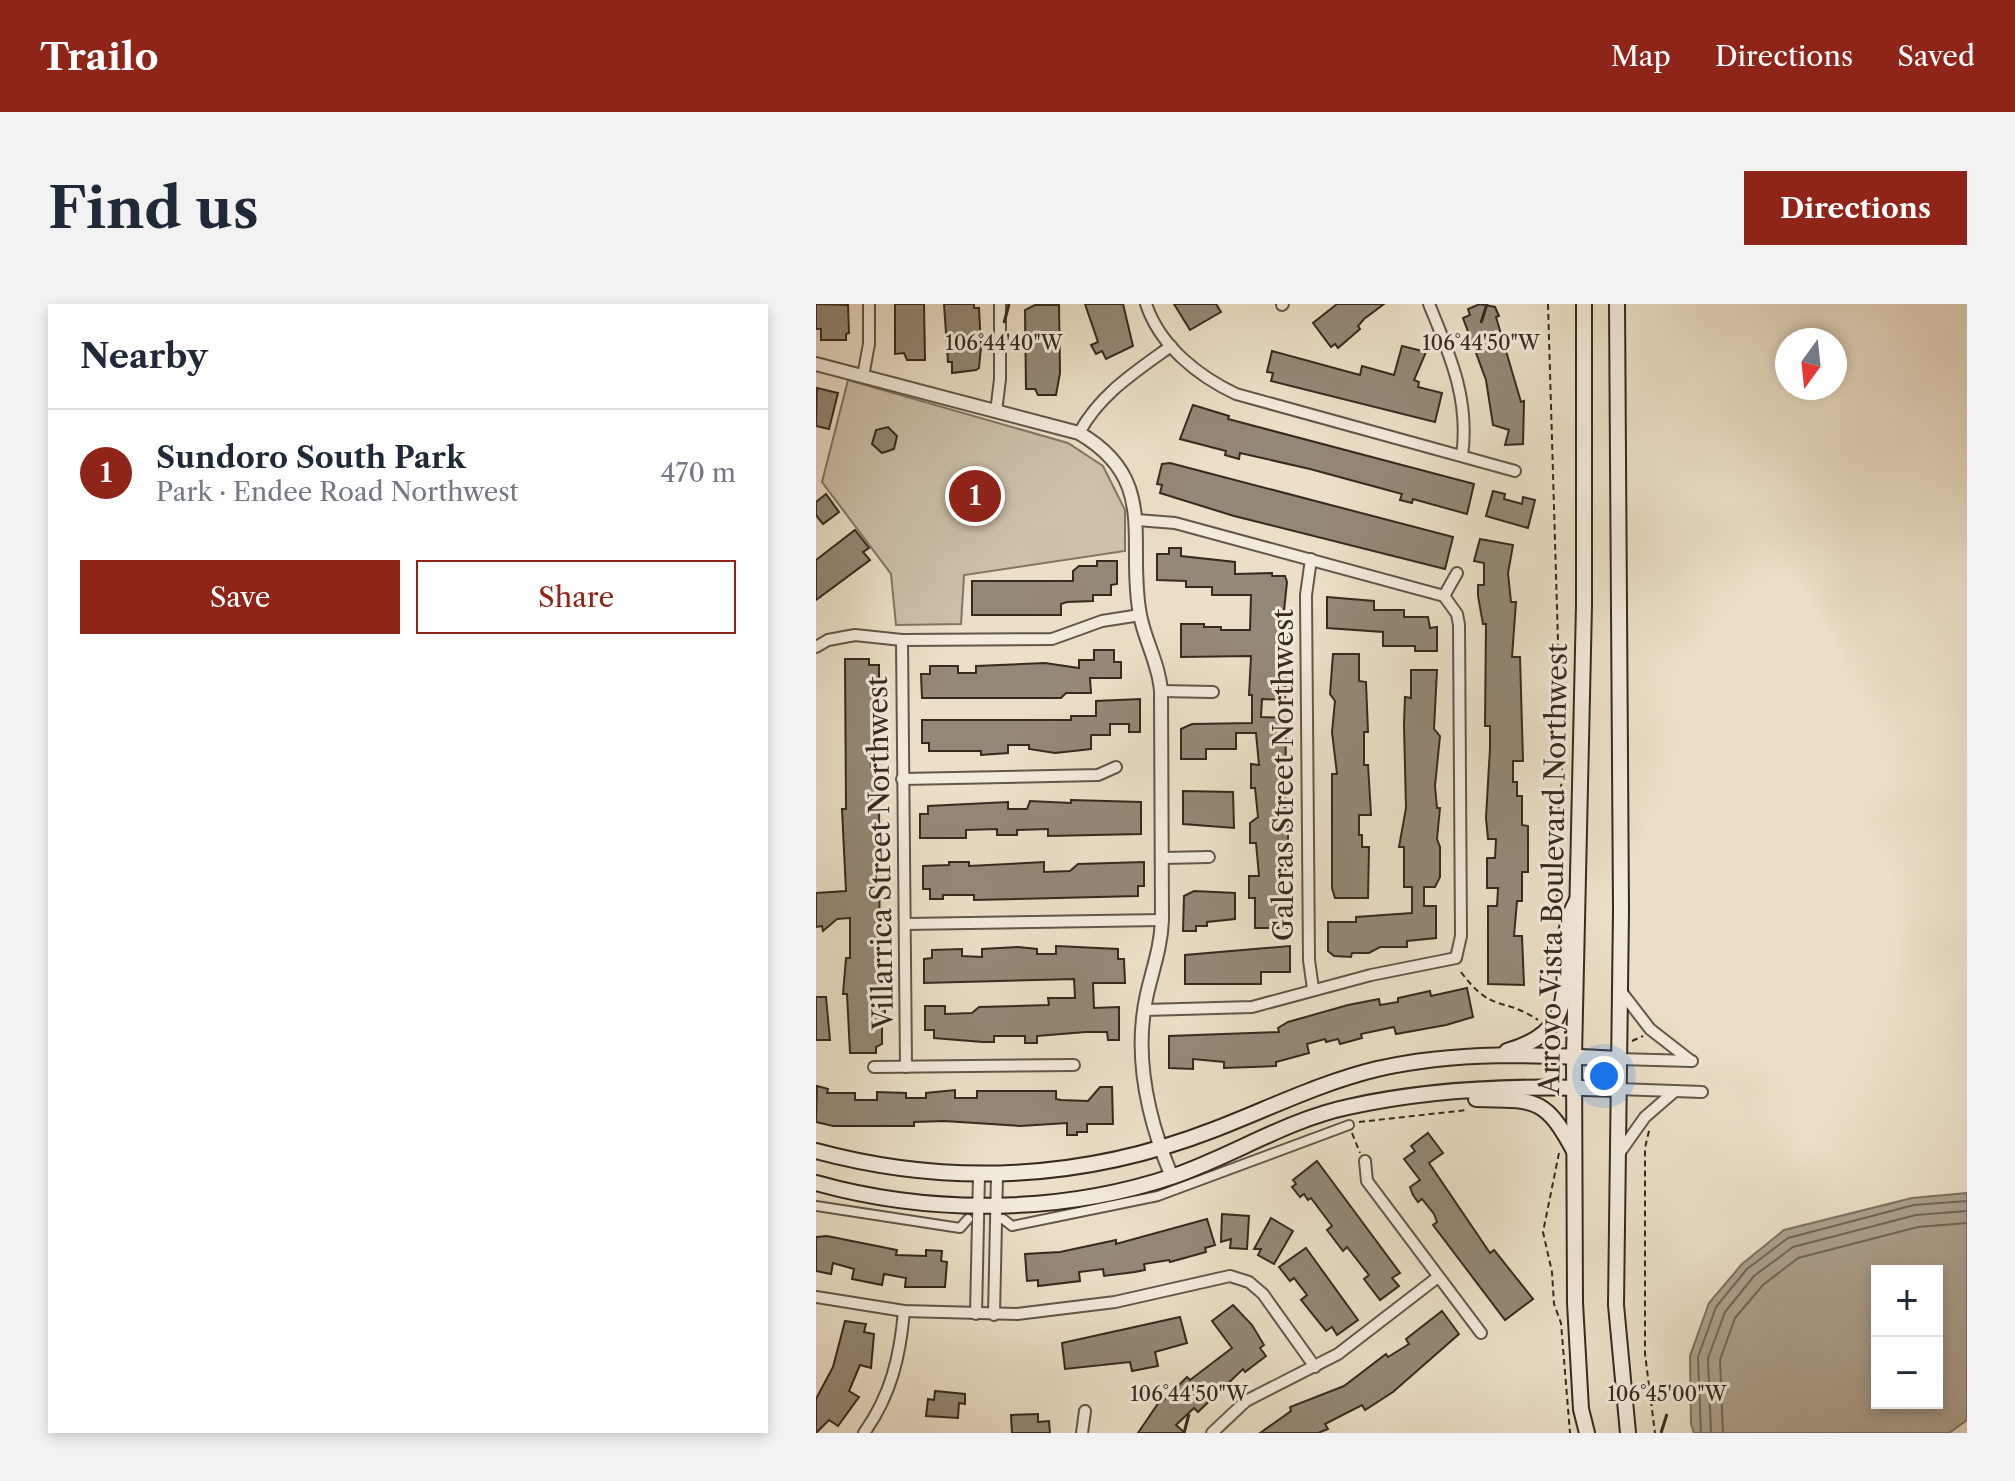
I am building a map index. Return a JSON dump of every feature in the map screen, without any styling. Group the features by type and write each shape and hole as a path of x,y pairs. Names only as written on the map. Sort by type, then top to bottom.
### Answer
{"main road":[{"name":"Arroyo Vista Boulevard Northwest","path":"1584,304 1584,605 1574,1056 1575,1318 1581,1409 1587,1433"},
{"path":"1617,304 1616,1305 1628,1433"},
{"path":"1491,1055 1533,1042 1553,1025 1566,988 1568,915 1579,896"},
{"path":"816,1151 882,1167 979,1175 1060,1170 1160,1148 1345,1078 1404,1064 1491,1055 1618,1059"},
{"path":"816,1183 883,1198 940,1205 1029,1204 1105,1194 1172,1177 1345,1107 1441,1094 1575,1087 1618,1089"},
{"path":"1441,1094 1461,1099 1518,1100 1542,1105 1558,1122 1575,1153"}],"street":[{"path":"863,376 869,344 869,304"},
{"path":"996,412 1000,379 1000,304"},
{"path":"1146,304 1171,346 1206,380 1236,394 1515,471"},
{"path":"1429,304 1457,372 1466,426 1462,456"},
{"path":"1079,433 1115,386 1171,346"},
{"path":"816,364 1079,433 1121,469 1132,490 1137,520 1140,615 1160,675 1161,691 1162,920 1161,943 1145,1010 1146,1104 1172,1177"},
{"path":"1137,520 1175,523 1444,596 1457,614 1459,625 1461,936 1456,958 1313,989 1252,1007 1145,1010"},
{"name":"Galeras Street Northwest","path":"1311,559 1306,595 1309,960 1313,989"},
{"path":"1444,596 1457,573"},
{"path":"816,647 828,640 855,635 902,640 1052,639 1102,621 1140,615"},
{"name":"Villarrica Street Northwest","path":"902,640 906,1067"},
{"path":"1161,691 1213,692"},
{"path":"902,779 1098,775 1116,767"},
{"path":"1163,858 1209,857"},
{"path":"905,924 1162,920"},
{"path":"1618,987 1631,1009 1650,1029 1694,1061 1618,1059"},
{"path":"874,1067 1074,1065"},
{"path":"1618,1089 1702,1092"},
{"path":"1617,1157 1640,1123 1675,1091"},
{"path":"1003,1219 1012,1226 1158,1196 1349,1125"},
{"path":"1365,1161 1367,1181 1481,1333"},
{"path":"976,1314 979,1175"},
{"path":"994,1315 997,1175"},
{"path":"816,1206 960,1228 968,1219"},
{"path":"816,1297 904,1311 994,1315 1080,1309 1230,1276 1249,1282 1263,1294 1315,1367"},
{"path":"1212,1433 1260,1391 1315,1367 1388,1318 1438,1277"},
{"path":"864,1433 882,1406 894,1375 904,1311"},
{"path":"1082,1433 1085,1411"}],"path":[{"path":"1548,304 1562,778 1554,851 1559,882 1557,919"},
{"path":"1461,972 1487,1000 1519,1009 1543,1023"},
{"path":"1631,1041 1638,1041 1644,1035"},
{"path":"1365,1161 1349,1125 1371,1119 1472,1110"},
{"path":"1651,1127 1645,1148 1645,1354 1655,1433"},
{"path":"1560,1146 1543,1232 1552,1272 1554,1304 1561,1323 1570,1433"}],"shaded area":[{"path":"848,380 1068,443 1103,466 1125,510 1125,551 964,575 961,624 896,625 891,574 822,482"}],"water":[{"path":"1967,1193 1967,1420 1949,1433 1694,1433 1691,1424 1690,1356 1709,1303 1742,1264 1784,1230 1912,1198"}],"building":[{"path":"816,304 848,305 849,333 846,340 821,340 821,329 816,329"},
{"path":"895,304 924,304 925,360 907,360 904,353 895,354"},
{"path":"944,304 974,304 974,308 979,308 981,347 979,368 976,370 952,373 952,362 948,362"},
{"path":"1085,304 1123,304 1133,346 1106,359 1102,351 1096,354 1091,345 1098,342"},
{"path":"1174,304 1216,304 1221,312 1190,330"},
{"path":"1337,304 1384,304 1364,319 1358,326 1360,329 1338,348 1335,344 1331,347 1313,323"},
{"path":"1480,304 1495,307 1499,316 1496,317 1521,402 1524,401 1523,444 1505,445 1509,430 1493,425 1486,380 1463,318 1470,315 1468,309"},
{"path":"1035,305 1059,305 1060,373 1056,395 1038,395 1035,389 1026,389 1025,310"},
{"path":"1402,346 1426,352 1414,380 1419,382 1418,387 1442,393 1435,422 1271,381 1273,373 1267,372 1272,351 1360,375 1362,366 1394,375"},
{"path":"817,388 838,393 829,429 816,426"},
{"path":"1193,405 1229,416 1228,419 1474,484 1467,514 1413,499 1412,503 1400,500 1402,494 1310,469 1240,453 1239,459 1225,455 1226,451 1180,439"},
{"path":"888,427 897,436 894,449 882,453 872,444 876,430"},
{"path":"1170,463 1453,537 1445,569 1234,516 1160,493 1162,485 1157,484 1162,464"},
{"path":"1493,491 1505,494 1504,499 1522,504 1523,497 1535,500 1528,528 1486,516"},
{"path":"826,494 839,512 823,524 816,515 816,502"},
{"path":"855,530 869,548 863,552 870,560 816,600 816,560"},
{"path":"1480,539 1513,545 1508,573 1511,602 1516,602 1512,657 1520,657 1523,761 1513,761 1513,782 1517,782 1517,796 1522,796 1522,825 1528,826 1528,872 1522,872 1522,901 1517,901 1514,936 1522,936 1524,985 1488,984 1488,906 1497,906 1498,888 1487,888 1487,858 1495,858 1496,839 1488,839 1486,818 1490,726 1485,726 1486,624 1483,624 1478,596 1478,585 1484,585 1484,563 1474,561"},
{"path":"1169,548 1181,548 1181,556 1235,562 1235,574 1272,573 1272,576 1285,576 1287,582 1284,611 1284,630 1288,637 1285,700 1262,699 1261,717 1286,718 1285,824 1288,824 1288,838 1282,916 1287,916 1287,928 1255,928 1255,898 1249,898 1249,876 1259,876 1256,843 1250,843 1250,823 1258,817 1255,788 1251,788 1251,764 1259,765 1256,733 1236,733 1236,749 1206,749 1206,759 1181,759 1181,729 1192,724 1252,723 1252,695 1249,695 1251,656 1181,657 1181,624 1204,624 1204,627 1221,627 1221,630 1250,630 1251,595 1212,595 1212,587 1186,587 1186,581 1157,580 1157,554 1169,554"},
{"path":"1097,561 1117,561 1117,584 1111,585 1111,595 1093,595 1093,601 1061,604 1061,615 972,615 972,581 1073,581 1073,571 1079,566 1097,566"},
{"path":"1327,597 1374,601 1374,610 1404,610 1404,617 1428,617 1430,628 1437,627 1437,651 1415,651 1415,646 1383,646 1383,632 1327,628"},
{"path":"1094,650 1114,650 1114,662 1121,662 1121,678 1090,678 1091,693 1066,693 1061,698 922,698 921,674 930,674 930,666 958,666 958,673 976,673 976,666 1045,663 1079,668 1079,660 1094,660"},
{"path":"1333,654 1359,654 1359,681 1366,682 1368,732 1364,732 1364,765 1368,765 1371,815 1359,815 1359,835 1362,835 1362,847 1369,847 1368,898 1335,898 1332,888 1332,774 1337,774 1332,732 1335,701 1330,694"},
{"path":"845,659 869,659 869,665 879,665 879,744 871,745 871,766 878,765 880,1008 885,1008 885,1019 882,1019 882,1044 876,1047 876,1053 850,1053 847,994 843,994 846,958 850,958 850,918 837,919 823,931 822,926 816,927 816,893 846,891 842,809 846,809"},
{"path":"1411,670 1437,670 1434,729 1440,736 1435,786 1437,808 1440,808 1437,839 1440,877 1435,887 1424,887 1424,906 1436,906 1436,938 1407,941 1407,947 1380,947 1369,953 1352,953 1351,957 1334,956 1328,951 1328,922 1356,922 1356,917 1412,913 1412,887 1404,887 1404,847 1399,847 1406,808 1405,697 1411,698"},
{"path":"1140,699 1140,732 1129,732 1129,724 1110,724 1110,735 1091,735 1091,749 1055,753 1029,749 1029,745 1008,745 1008,753 981,755 981,751 929,751 929,743 922,743 922,720 1071,720 1071,716 1096,716 1096,701"},
{"path":"1183,791 1233,792 1234,828 1183,824"},
{"path":"1071,800 1141,802 1141,834 1048,836 1048,829 1017,830 1017,835 997,835 997,829 966,830 966,838 920,838 920,814 928,814 928,806 1008,802 1008,809 1027,809 1030,801 1071,803"},
{"path":"949,862 969,862 969,866 1044,862 1044,872 1070,871 1078,864 1144,862 1144,886 1138,886 1138,896 974,900 974,895 943,895 943,899 930,899 930,889 923,889 923,866 949,865"},
{"path":"1194,891 1235,893 1235,919 1207,922 1207,926 1196,926 1196,931 1183,931 1184,896"},
{"path":"1056,946 1118,949 1118,959 1124,959 1125,983 1093,983 1094,1008 1119,1007 1119,1040 1108,1040 1107,1032 1086,1032 1037,1036 1037,1043 1025,1043 1025,1036 994,1036 994,1042 983,1042 934,1038 934,1030 925,1030 925,1006 945,1006 945,1014 972,1013 979,1007 1049,1005 1048,998 1075,998 1074,979 924,983 924,959 932,958 932,950 962,949 962,956 982,957 982,949 1018,947 1037,949 1037,954 1056,954"},
{"path":"1290,946 1290,972 1261,972 1261,984 1185,984 1185,955"},
{"path":"1467,988 1473,1017 1446,1025 1396,1034 1394,1027 1361,1034 1362,1038 1340,1044 1338,1039 1326,1042 1325,1039 1307,1044 1309,1053 1276,1062 1276,1066 1224,1068 1224,1062 1193,1059 1193,1069 1169,1068 1169,1036 1279,1032 1278,1028 1288,1022 1348,1005 1379,999 1380,1005 1430,991 1431,996"},
{"path":"816,997 826,997 830,1040 816,1040"},
{"path":"817,1086 828,1089 827,1093 855,1093 855,1100 877,1100 877,1092 906,1093 906,1098 926,1098 926,1093 955,1090 955,1098 977,1098 977,1091 1056,1091 1056,1099 1088,1101 1100,1087 1112,1087 1113,1124 1087,1124 1087,1132 1077,1132 1077,1135 1067,1135 1067,1123 1020,1126 944,1121 914,1122 914,1126 833,1126 816,1122"},
{"path":"1428,1133 1443,1153 1429,1163 1490,1253 1494,1250 1533,1299 1505,1320 1433,1225 1437,1222 1434,1214 1422,1199 1418,1202 1413,1195 1410,1187 1420,1180 1404,1159 1415,1151 1411,1146"},
{"path":"1317,1161 1400,1273 1392,1278 1399,1286 1380,1300 1364,1279 1369,1275 1347,1247 1343,1251 1327,1230 1332,1226 1311,1198 1308,1200 1304,1194 1300,1197 1292,1187 1296,1184 1293,1180"},
{"path":"1222,1214 1249,1216 1247,1249 1230,1248 1231,1239 1221,1242"},
{"path":"1271,1218 1293,1231 1274,1264 1258,1255 1261,1249 1254,1249"},
{"path":"1207,1219 1215,1245 1205,1248 1206,1252 1170,1262 1144,1264 1145,1270 1135,1272 1104,1276 1103,1269 1079,1272 1080,1281 1038,1286 1038,1280 1027,1281 1025,1254 1060,1252 1116,1240 1116,1244"},
{"path":"827,1236 897,1250 896,1255 926,1256 926,1250 942,1251 941,1261 947,1262 945,1287 905,1287 906,1278 884,1274 882,1285 852,1279 854,1269 833,1263 831,1274 816,1271 816,1237"},
{"path":"1306,1248 1358,1320 1337,1335 1332,1327 1326,1331 1301,1300 1307,1295 1294,1278 1290,1281 1279,1267"},
{"path":"1233,1305 1252,1325 1264,1345 1260,1348 1266,1356 1245,1372 1243,1369 1198,1412 1194,1408 1176,1425 1185,1433 1138,1433 1161,1399 1163,1401 1187,1377 1190,1380 1232,1348 1212,1321"},
{"path":"1442,1311 1459,1334 1393,1392 1365,1410 1362,1405 1325,1424 1328,1429 1318,1433 1260,1433 1291,1411 1290,1407 1344,1386 1386,1354 1388,1357 1409,1344 1406,1339"},
{"path":"1180,1317 1187,1343 1155,1352 1158,1366 1132,1371 1130,1362 1065,1369 1062,1343"},
{"path":"845,1321 866,1324 864,1332 874,1334 871,1368 860,1365 849,1391 859,1397 838,1426 829,1420 816,1433 816,1399 833,1367"},
{"path":"935,1391 965,1394 965,1404 959,1403 958,1418 926,1416 928,1399 934,1400"},
{"path":"1038,1414 1038,1422 1049,1421 1050,1433 1012,1433 1011,1415"}],"place":[{"name":"Sundoro South Park","path":"975,496"}]}
